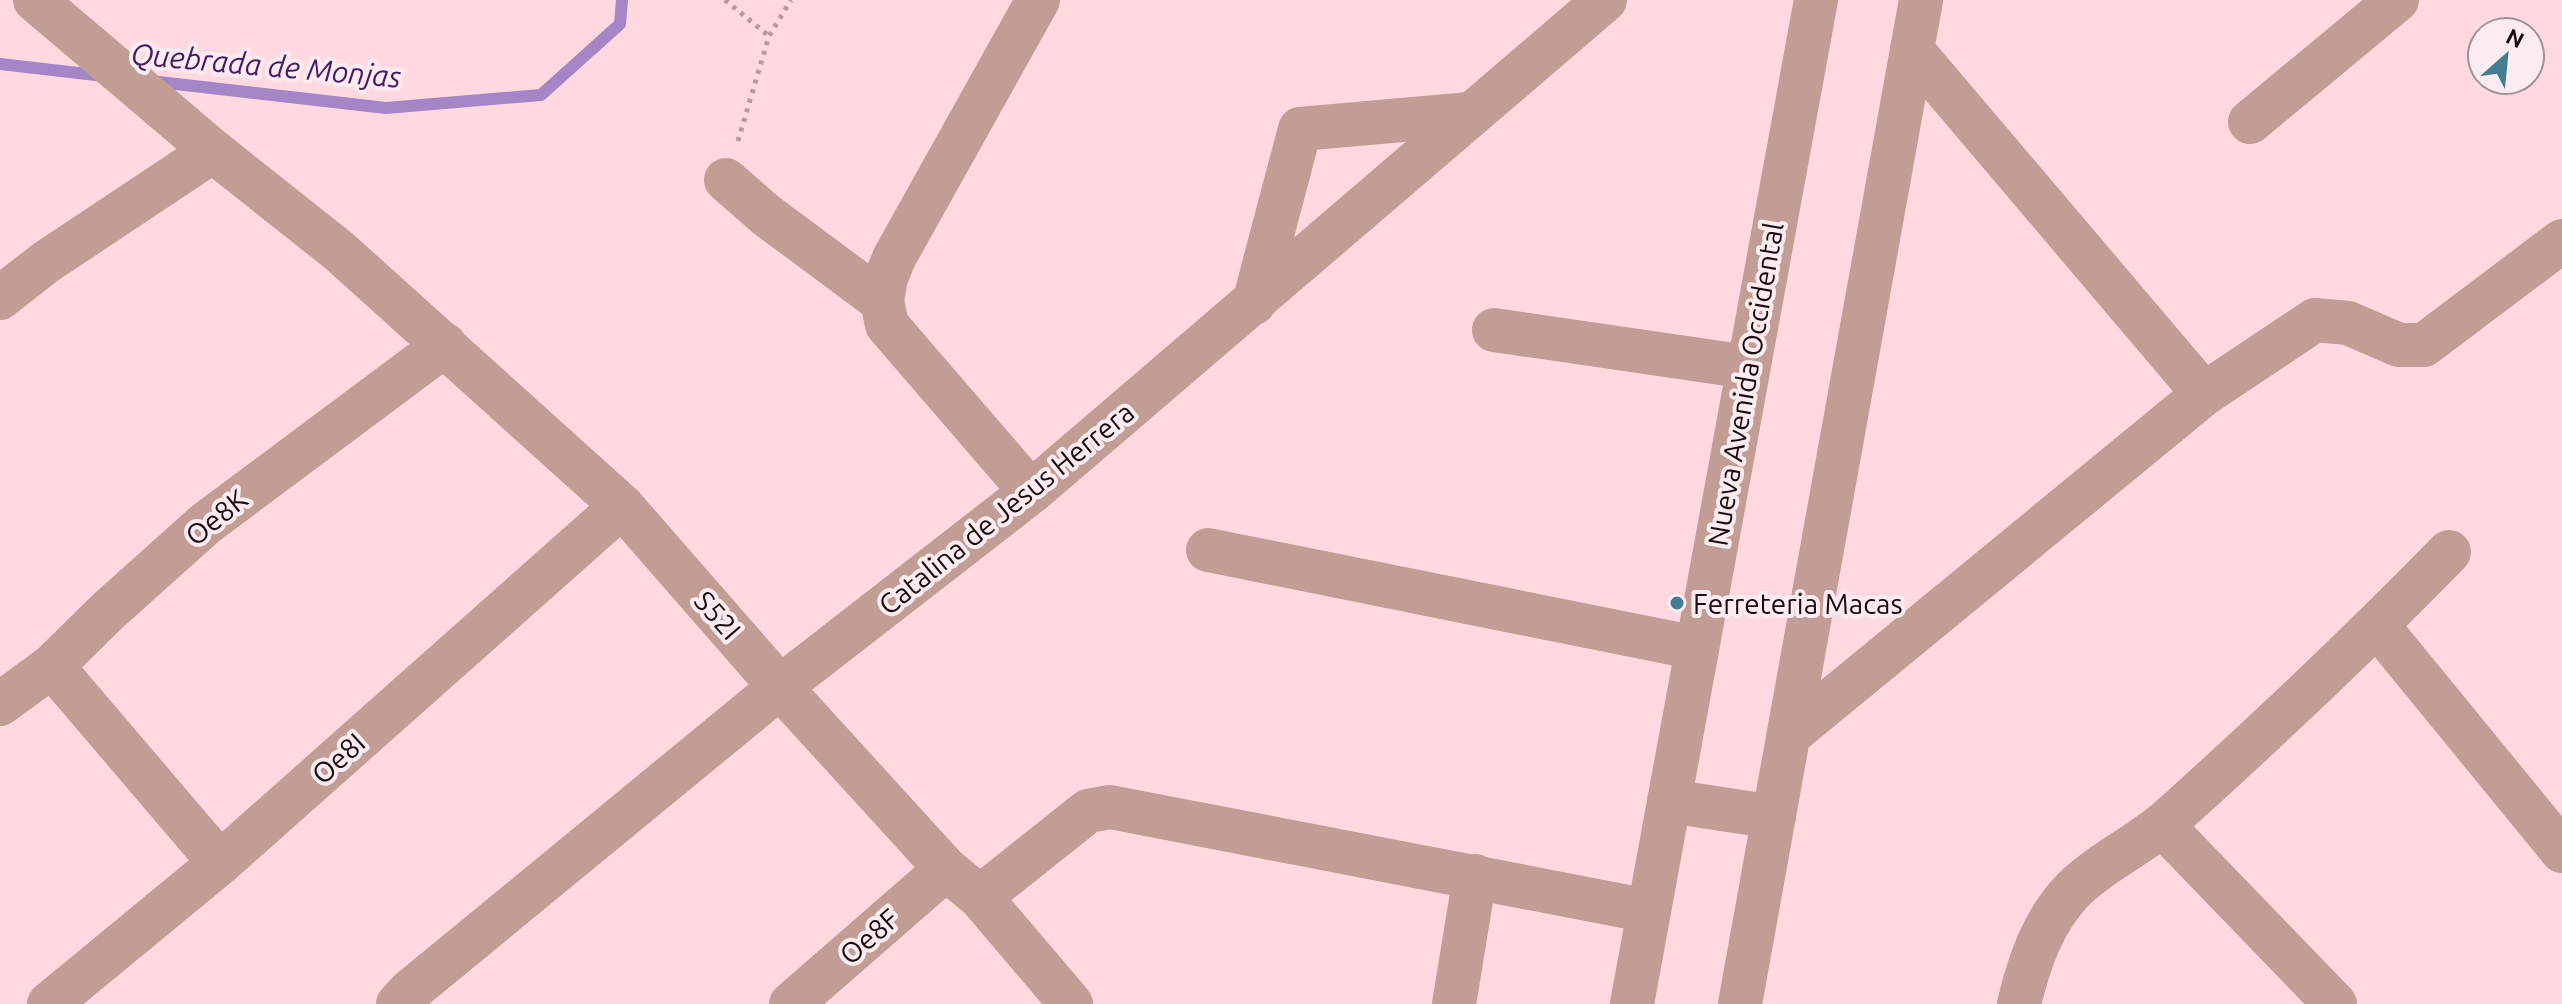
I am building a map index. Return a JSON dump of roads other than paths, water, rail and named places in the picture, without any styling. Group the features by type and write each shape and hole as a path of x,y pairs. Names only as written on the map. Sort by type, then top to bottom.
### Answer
{"street":[{"name":"S52I","path":"35,0 213,151 339,251 622,506 780,687 946,869 980,897 1071,1004"},
{"path":"1031,492 887,325 882,301 886,278 908,231 1038,0"},
{"name":"Catalina de Jesus Herrera","path":"398,1004 780,687 1031,492 1605,0"},
{"name":"Nueva Avenida Occidental","path":"1632,1004 1816,0"},
{"path":"1740,1004 1921,0"},
{"path":"2250,122 2397,0"},
{"path":"1912,50 2204,394"},
{"path":"1254,303 1300,129 1470,114"},
{"path":"0,298 46,262 213,151"},
{"path":"726,180 766,215 882,301"},
{"path":"1789,735 2204,394 2315,320 2348,323 2399,345 2424,345 2562,241"},
{"path":"1494,330 1748,367"},
{"name":"Oe8K","path":"0,704 52,666 205,524 445,345"},
{"name":"Oe8I","path":"49,1004 220,863 622,506"},
{"path":"1208,550 1697,648"},
{"path":"2019,1004 2043,930 2074,889 2162,825 2377,625 2449,552"},
{"path":"2377,625 2562,851"},
{"path":"52,666 220,863"},
{"path":"1669,801 1774,817"},
{"path":"980,897 1088,811 1110,807 1649,911"},
{"path":"2162,825 2335,1004"},
{"name":"Oe8F","path":"791,1004 946,869"},
{"path":"1454,1004 1475,876"}],"waterway":[{"name":"Quebrada de Monjas","path":"150,81 386,108 541,95 620,24 622,0"},
{"name":"Quebrada de Monjas","path":"0,64 104,76"}],"place":[{"name":"Ferreteria Macas","path":"1677,603"}]}
